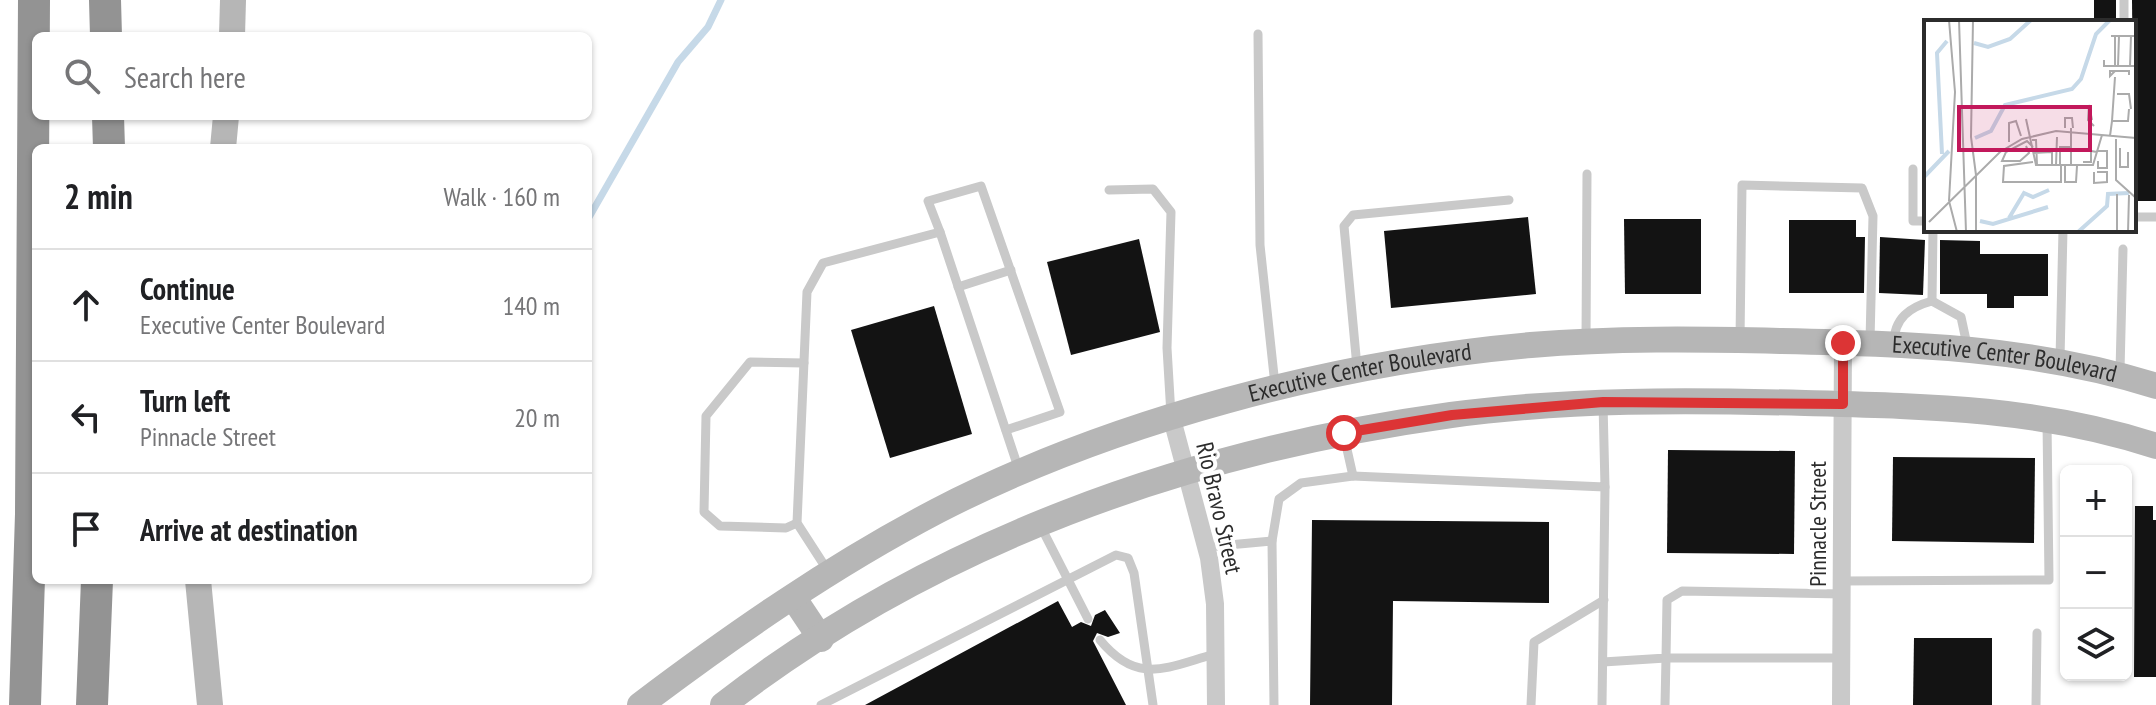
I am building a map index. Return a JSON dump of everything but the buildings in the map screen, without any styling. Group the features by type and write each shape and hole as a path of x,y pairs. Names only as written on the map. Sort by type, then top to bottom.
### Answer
{"highway":[{"path":"34,0 34,32"},
{"path":"105,0 106,32"},
{"path":"33,120 33,144"},
{"path":"108,120 109,144"},
{"path":"25,705 32,333"},
{"path":"92,705 97,584"}],"main road":[{"path":"232,32 233,0"},
{"path":"223,144 226,120"},
{"name":"Executive Center Boulevard","path":"640,705 725,641 830,574 938,511 1021,474 1172,419 1276,389 1358,370 1486,350 1586,342 1740,340 1967,349 2060,361 2156,386"},
{"path":"723,705 897,591 1039,522 1188,470 1344,433 1452,415 1603,402 1938,405 2047,419 2156,446"},
{"path":"198,584 210,705"},
{"path":"793,597 821,639"}],"street":[{"name":"Pinnacle Street","path":"1841,705 1843,343"},
{"name":"Rio Bravo Street","path":"1172,419 1207,547 1215,604 1216,705"}],"lane":[{"path":"1258,34 1260,245 1276,389"},
{"path":"1913,169 1913,221 1924,221"},
{"path":"1586,342 1587,174"},
{"path":"1740,340 1742,185 1862,188 1873,216 1882,345"},
{"path":"1006,430 1060,412 981,186 928,201 940,232 958,287 1006,430 1021,474"},
{"path":"1109,190 1153,189 1171,212 1167,348 1172,419"},
{"path":"1358,370 1344,226 1353,215 1509,200"},
{"path":"830,574 797,523 807,292 823,263 940,232"},
{"path":"1932,301 1933,232"},
{"path":"2060,361 2063,232"},
{"path":"2120,375 2123,249"},
{"path":"958,287 1011,270"},
{"path":"1882,345 1903,315 1915,306 1932,301 1961,317 1967,349"},
{"path":"797,523 786,528 720,526 704,512 706,416 750,362 804,363"},
{"path":"1602,705 1603,402"},
{"path":"1665,705 1667,600 1682,591 2049,580 2047,419"},
{"path":"1344,433 1353,476"},
{"path":"1274,705 1272,541 1279,499 1301,483 1353,476 1605,487"},
{"path":"1039,522 1088,619"},
{"path":"1207,547 1272,541"},
{"path":"821,705 1116,555 1128,558 1134,573 1153,705"},
{"path":"1531,705 1534,642 1604,600"},
{"path":"2036,705 2037,633"},
{"path":"1100,640 1115,658 1148,672 1215,654"},
{"path":"1603,662 1666,658 1841,658"}],"waterway":[{"path":"592,212 678,62 708,27 721,0"}],"route":[{"path":"1344,433 1452,415 1603,402 1843,404 1843,343"}]}
